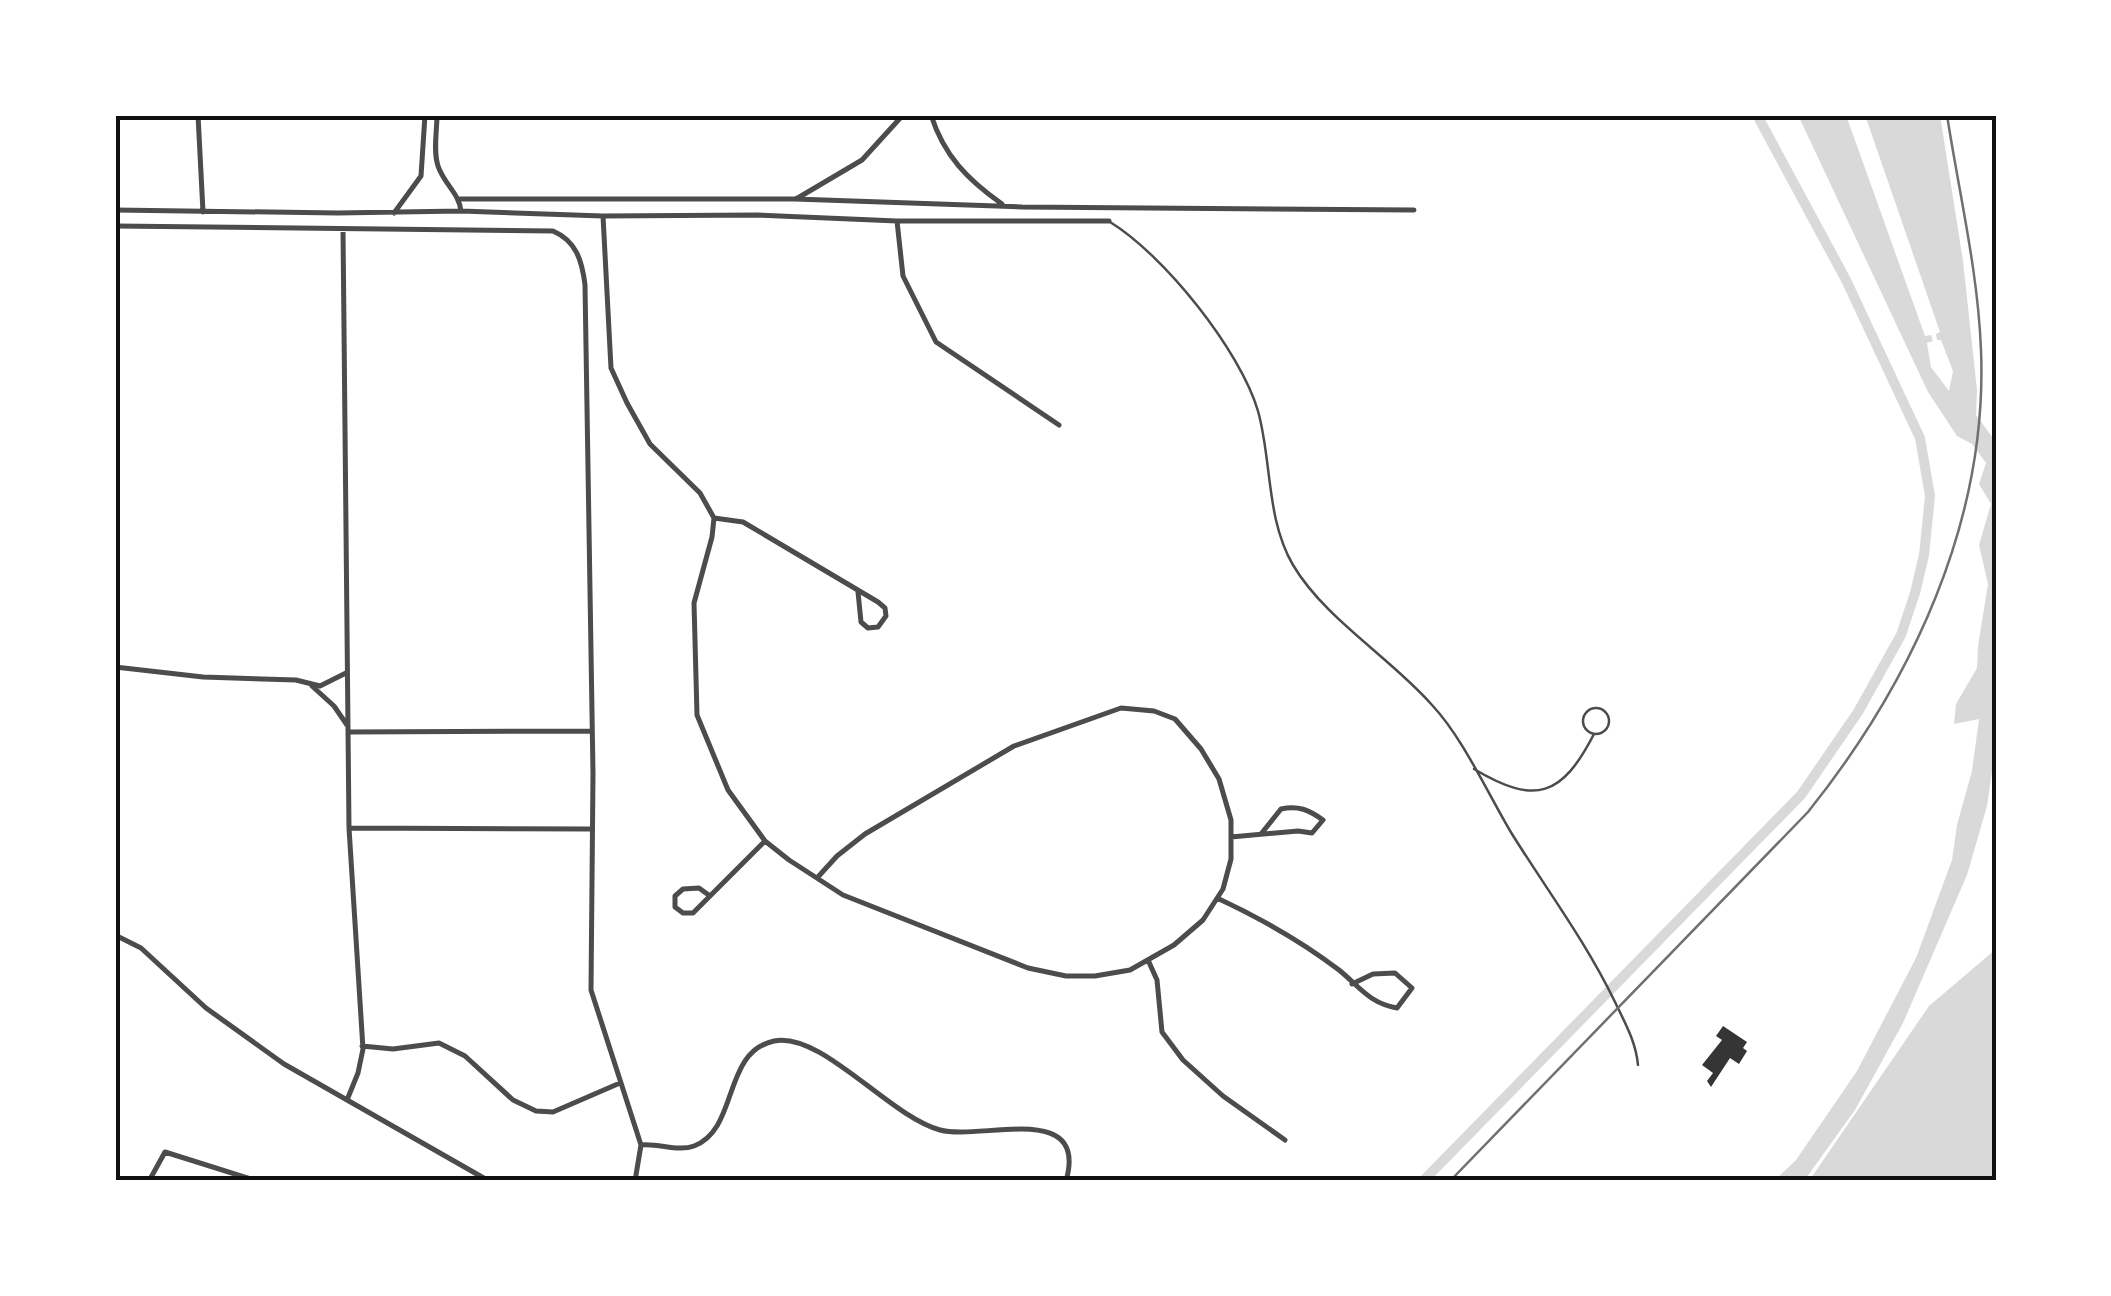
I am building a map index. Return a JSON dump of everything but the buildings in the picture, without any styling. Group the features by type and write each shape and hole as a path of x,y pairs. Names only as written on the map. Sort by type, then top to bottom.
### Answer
{"street":[{"path":"198,115 203,212"},
{"path":"393,213 423,170 425,115"},
{"path":"437,115 436,161 446,183 460,198 461,211"},
{"path":"795,200 862,160 903,115"},
{"path":"932,115 944,147 961,171 1005,206"},
{"path":"460,198 1414,210"},
{"path":"756,201 757,215"},
{"path":"115,210 1109,221"},
{"path":"604,216 611,368 650,444 688,478 714,518 694,604 697,715 704,740 728,790 765,841 817,878 843,895 1028,968 1066,976 1095,976 1130,970 1174,946 1203,920 1217,898 1231,859 1231,820 1218,778 1201,749 1175,719 1154,711 1121,708 1014,746 865,834 817,878"},
{"path":"897,221 903,276 936,342 1059,425"},
{"path":"115,226 552,231 565,236 576,249 585,285 592,731 591,990 641,1145 635,1181"},
{"path":"343,229 349,828 362,1046 348,1100"},
{"path":"714,518 743,522 885,608 885,619 878,627 868,628 860,622 858,592"},
{"path":"115,667 309,684 328,684 346,672"},
{"path":"309,684 334,706 348,729"},
{"path":"348,729 592,731"},
{"path":"1231,837 1312,833 1323,820 1309,810 1292,806 1281,809 1261,834"},
{"path":"349,828 592,829"},
{"path":"710,896 699,888 683,888 675,896 675,907 683,913 693,913 710,896 765,841"},
{"path":"1217,898 1280,931 1342,972 1352,984 1378,1004 1397,1008 1412,988 1395,973 1373,974 1352,984"},
{"path":"115,935 141,948 240,1035 489,1181"},
{"path":"1148,960 1157,980 1162,1032 1183,1060 1223,1096 1285,1140"},
{"path":"641,1145 690,1148 705,1140 717,1124 739,1071 752,1052 768,1042 793,1040 833,1062 906,1114 936,1129 966,1132 1032,1128 1052,1133 1067,1148 1070,1167 1066,1181"},
{"path":"362,1046 393,1049 439,1042 464,1056 513,1100 536,1111 553,1112 620,1082"},
{"path":"150,1181 164,1152 257,1181"}],"lane":[{"path":"1109,221 1158,260 1208,323 1248,385 1258,411 1278,526 1294,567 1312,590 1437,709 1537,874 1593,955 1631,1036 1638,1065"},
{"path":"1473,768 1510,787 1549,787 1575,770 1594,734 1604,730 1609,720 1599,708 1588,710 1582,721 1594,734"}],"shaded area":[{"path":"1798,115 1846,115 1925,336 1931,335 1933,341 1927,343 1931,367 1949,391 1953,371 1941,340 1937,340 1936,334 1940,332 1865,115 1940,115 1963,261 1977,390 1976,415 1996,442 1996,744 1987,806 1967,875 1903,1023 1855,1110 1804,1181 1774,1181 1796,1160 1857,1071 1916,958 1952,860 1979,719 1954,724 1956,704 1977,668 1988,584 1979,545 1991,504 1979,484 1986,463 1972,444 1957,436 1928,392"},
{"path":"1996,949 1996,1181 1809,1181 1929,1006"}],"waterway":[{"path":"1423,1181 1801,795 1858,712 1901,635 1915,593 1924,555 1930,496 1920,438 1846,280 1757,115"}],"railway":[{"path":"1450,1181 1808,812 1846,762 1910,654 1957,537 1972,476 1980,413 1981,350 1976,291 1947,115"}]}
